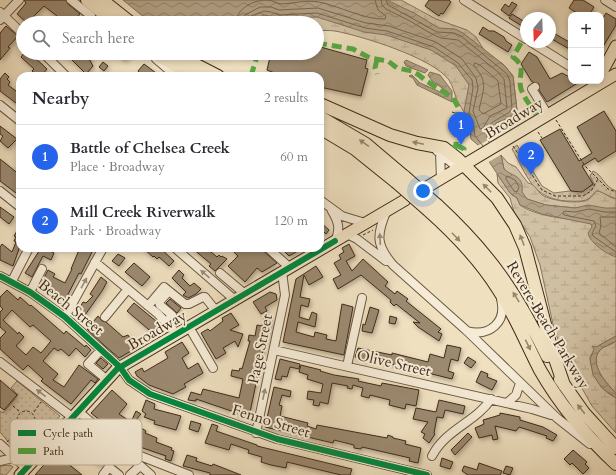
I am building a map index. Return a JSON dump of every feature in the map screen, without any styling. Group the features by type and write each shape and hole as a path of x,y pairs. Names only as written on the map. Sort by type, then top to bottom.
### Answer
{"highway":[{"path":"87,0 107,16"},
{"path":"97,8 115,16"},
{"path":"166,60 187,72"},
{"path":"187,60 210,72"},
{"path":"324,106 390,135 438,150 446,149 462,167 500,202 518,230 526,253 550,347 564,385"},
{"name":"Revere Beach Parkway","path":"324,119 366,144 432,207 475,242 504,279 526,313 564,385 584,413 616,448"},
{"name":"Revere Beach Parkway","path":"324,131 401,179"},
{"name":"Revere Beach Parkway","path":"432,207 495,285 555,393 582,430 616,464"}],"main road":[{"path":"604,70 616,46"},
{"name":"Broadway","path":"604,78 616,74"},
{"name":"Broadway","path":"427,187 550,114 593,84"},
{"name":"Broadway","path":"324,246 347,234 405,200"},
{"name":"Broadway","path":"70,419 106,379 120,367 286,270 312,252"}],"street":[{"path":"16,28 1,16 19,0"},
{"path":"71,0 97,8 91,16"},
{"path":"464,0 520,35"},
{"path":"605,0 616,7"},
{"path":"532,54 535,48"},
{"path":"541,48 568,65"},
{"path":"50,60 62,72"},
{"path":"157,60 171,72"},
{"path":"535,87 532,89 550,114"},
{"path":"0,105 16,118"},
{"path":"438,150 441,179"},
{"path":"0,191 16,204"},
{"path":"324,203 345,217 365,223"},
{"path":"329,207 338,224 339,231 335,240"},
{"name":"Revere Beach Parkway","path":"387,210 380,228 379,242 383,253 393,265"},
{"name":"Revere Beach Parkway","path":"347,234 359,240 393,265 467,331 557,418 616,464"},
{"path":"12,281 28,252"},
{"path":"65,317 101,252"},
{"path":"180,252 235,300"},
{"path":"271,252 286,270"},
{"path":"95,262 167,322 177,334"},
{"path":"30,292 42,269"},
{"name":"Page Street","path":"256,432 285,295 286,270"},
{"path":"220,273 245,294"},
{"name":"Beach Street","path":"0,276 12,281 30,292 65,317 120,367"},
{"name":"Revere Beach Parkway","path":"467,331 485,332 493,328 499,322 502,308 495,285"},
{"path":"105,317 128,289"},
{"path":"148,306 167,289"},
{"path":"167,289 185,304 189,304 204,297 216,311"},
{"path":"167,289 159,302 160,305 172,315 167,322"},
{"path":"347,366 362,298"},
{"path":"189,327 213,368"},
{"path":"101,350 88,364 106,379"},
{"name":"Olive Street","path":"274,350 491,399 532,409 557,418"},
{"path":"2,366 81,419"},
{"name":"Fenno Street","path":"120,367 129,380 150,394 256,432 287,442 428,475"},
{"path":"507,403 516,395 520,383"},
{"path":"432,456 446,437 483,409 491,399"},
{"path":"1,446 10,455"},
{"path":"142,457 189,475"},
{"path":"0,461 10,459"},
{"path":"130,475 140,466 151,475"},
{"path":"103,475 109,467 119,475"}],"path":[{"path":"452,112 458,114"},
{"path":"550,114 580,161 608,189 616,192"},
{"path":"537,132 542,138"},
{"path":"513,146 542,190 555,196 583,196 591,191 598,179"},
{"path":"361,237 377,228"},
{"path":"33,413 45,396"},
{"path":"12,406 20,413"},
{"path":"17,419 20,413 26,410 33,413"},
{"path":"33,413 35,419"},
{"path":"1,446 10,436"}],"green space":[{"path":"361,0 401,0 436,19 467,30 476,37 484,50 504,65 513,76 517,110 511,117 496,123 490,136 492,80"},
{"path":"248,1 319,16 185,16"},
{"path":"324,17 414,36 482,76 470,133 468,119 457,100 449,80 441,72 413,56 396,49 335,31 324,30"},
{"path":"517,145 542,186 554,193 585,189 594,184 590,176 593,171 599,175 608,186 616,191 616,199 598,191 588,199 581,201 567,201 546,196 538,191 527,176 512,149"},
{"path":"501,155 508,163 516,167 528,183 546,197 566,202 580,202 589,199 596,191 599,191 616,199 616,212 546,205 527,199 504,169"},
{"path":"497,174 512,195 517,198 520,205 529,210 552,217 566,219 616,222 616,336 595,348 590,357 592,370 597,381 605,391 616,398 616,433 592,406 566,360 554,329 540,265 530,237 514,212 510,198 498,183"},
{"path":"616,341 616,393 600,373 596,361 597,355 603,347"},
{"path":"17,381 60,416 57,419 10,419 10,444 0,432 0,411 3,413 18,395 11,388"},
{"path":"10,465 13,467 6,475 0,475 0,466"}],"water":[{"path":"123,0 387,0 414,13 439,28 455,29 463,33 504,65 513,76 517,110 511,117 496,123 490,134 501,155 504,169 520,179 522,192 527,199 546,205 575,208 588,205 616,208 616,257 603,251 592,241 588,233 592,227 591,224 542,214 520,205 517,198 510,193 478,145 471,139 469,124 464,111 469,85 456,66 431,50 386,35 364,32 324,19 324,16 142,16"},
{"path":"406,60 428,70 425,73 406,66 404,62"},
{"path":"430,72 440,75 452,91 452,102 417,85 413,78 409,76 412,75 420,83 447,95 448,92 432,81 428,75"},
{"path":"616,336 616,341 600,350 596,361 600,373 608,385 616,393 616,398 602,388 593,375 590,359 594,349 592,346 596,347"}],"pier":[{"path":"493,137 502,154 487,163 477,146"}],"building":[{"path":"24,0 66,0 68,4 80,14 78,16 57,16 44,6 34,16 19,16 17,14 26,3"},
{"path":"429,0 449,0 451,2 443,14 441,13 439,16 425,6"},
{"path":"574,0 583,0 594,7 591,12 575,12 569,8"},
{"path":"512,2 517,5 509,16 501,10 505,4 509,7"},
{"path":"606,13 616,19 616,25 604,45 604,16"},
{"path":"512,14 520,19 520,25 509,18"},
{"path":"6,26 16,34 16,38 8,47 10,48 0,60 0,33"},
{"path":"483,27 504,37 506,41 512,45 508,52 479,34"},
{"path":"556,34 568,41 568,48 556,41"},
{"path":"324,48 367,60 365,68 368,69 361,96 324,88 324,72 272,72 267,70 269,60 324,60"},
{"path":"529,52 537,57 550,79 562,73 568,76 568,84 576,84 547,102 539,90 539,84 532,82 521,64"},
{"path":"24,60 37,60 47,69 44,72 33,72 32,71 34,69"},
{"path":"72,60 90,60 93,66 88,72 84,72"},
{"path":"103,62 108,66 104,71 99,67"},
{"path":"144,64 155,72 139,72 138,71"},
{"path":"5,73 9,77 7,79 10,82 8,85 16,91 16,103 0,91 0,79"},
{"path":"604,111 616,131 616,151 598,162 595,158 582,166 593,184 582,192 571,191 540,140 560,129 579,161 592,153 577,127"},
{"path":"0,126 16,138 16,140 8,148 0,141 3,136 0,134"},
{"path":"0,159 16,172 16,193 0,181"},
{"path":"0,207 14,217 9,224 0,217"},
{"path":"324,226 329,230 326,234 324,232"},
{"path":"16,242 16,252 18,252 13,266 0,260 0,247 2,244 12,252"},
{"path":"349,244 355,256 346,261 352,271 363,259 388,282 385,286 395,294 397,291 408,299 406,301 441,329 438,332 442,334 439,341 418,327 413,322 420,323 396,304 394,306 390,302 391,300 361,275 338,289 333,279 341,275 334,263 341,259 339,255 344,252 342,248"},
{"path":"38,252 54,253 51,260 43,256 32,277 25,273"},
{"path":"78,252 92,252 64,302 57,298 58,295 48,290 50,286 42,282 48,270 55,274 53,277 65,283"},
{"path":"147,252 164,252 174,261 169,266 159,257 157,259 154,256 153,257"},
{"path":"197,252 211,252 217,257 219,255 227,259 215,271 209,266 211,264"},
{"path":"234,252 265,252 277,263 262,272 257,268 245,282 228,266 238,256"},
{"path":"285,252 296,252 289,256"},
{"path":"118,254 125,258 119,266 112,261"},
{"path":"134,263 150,277 142,286 125,272"},
{"path":"316,266 323,277 309,285 304,275 300,297 310,299 308,307 301,305 299,317 309,320 312,312 317,314 315,327 298,322 296,332 314,337 315,332 327,335 326,339 336,341 342,304 353,307 344,355 283,342 296,279"},
{"path":"179,270 184,275 182,278 190,286 194,283 201,289 196,294 188,298 183,295 186,292 172,278"},
{"path":"101,277 107,282 85,315 78,311 83,302 86,303 93,296 90,294"},
{"path":"7,290 18,300 20,297 64,334 66,331 85,347 86,345 91,350 85,357 76,348 69,356 61,349 58,351 54,348 43,361 58,374 53,380 64,387 79,365 98,379 95,383 91,380 71,404 41,381 43,379 28,365 23,370 0,349 0,338 6,332 0,327 0,312 3,309 0,306 0,297","holes":["12,310 30,327 33,325 51,341 41,353 33,347 26,355 16,346 24,337 19,332 18,334 3,320"]},
{"path":"270,292 276,294 277,300 265,307 267,311 261,314 253,302"},
{"path":"170,299 181,308 177,313 166,303"},
{"path":"134,303 165,329 155,335 127,311"},
{"path":"370,307 379,310 372,333 362,331 363,324 365,325"},
{"path":"231,313 239,325 230,330 243,334 238,347 235,341 223,348 226,353 216,359 201,333 208,329 210,331 223,321 222,318"},
{"path":"98,316 102,321 106,322 123,337 128,335 136,348 119,358 87,329"},
{"path":"390,316 397,318 395,324 389,323"},
{"path":"264,317 272,319 268,336 266,336 249,417 196,399 196,401 188,400 191,392 201,395 203,389 239,398 243,379 231,376 232,370 239,371 240,368 242,369 250,341 248,341 249,335 255,336 257,325 262,326"},
{"path":"182,342 189,353 182,358 188,369 198,363 203,373 184,384 186,387 173,394 149,385 137,376 135,372 142,368 144,372 168,358 165,352"},
{"path":"447,345 461,348 458,361 451,359 448,371 454,373 452,379 368,358 367,360 355,357 358,348 392,355 392,353 428,362 430,354 444,358"},
{"path":"468,357 476,362 471,368 464,363"},
{"path":"101,358 108,364 103,369 96,363"},
{"path":"280,359 300,364 299,369 290,367 287,377 282,376 281,380 275,379"},
{"path":"301,365 334,375 359,379 358,381 381,386 382,383 419,390 416,406 406,404 405,409 389,405 390,400 370,395 369,398 361,396 363,388 353,385 352,389 347,388 348,386 332,383 328,404 320,402 319,406 313,405 314,400 307,399 308,391 321,393 323,384 307,379 308,375 299,372"},
{"path":"481,371 488,374 487,377 497,381 492,390 476,382"},
{"path":"0,380 17,395 4,410 0,407"},
{"path":"274,387 291,391 290,397 282,395 279,405 282,406 280,416 308,423 307,426 316,429 317,425 387,438 388,435 393,438 406,441 405,444 421,448 418,463 409,461 410,458 362,447 361,449 354,448 354,445 334,440 333,443 265,427"},
{"path":"112,390 127,404 119,414 126,419 98,419 91,413"},
{"path":"146,400 155,404 154,409 181,416 176,430 154,424 155,421 144,417 146,414 142,411"},
{"path":"439,400 465,406 463,414 445,410 443,418 437,417 435,434 429,443 423,438 425,434 421,432 428,422 413,419 416,408 436,412"},
{"path":"136,411 141,414 137,419 132,419"},
{"path":"500,413 520,417 520,420 543,427 557,435 553,441 546,438 547,436 519,427 516,431 495,426 498,439 493,440 492,435 479,438 475,428 484,424 483,420 500,415"},
{"path":"191,421 201,424 198,432 189,429"},
{"path":"212,424 218,426 216,431 257,446 352,469 350,475 341,475 287,462 286,468 271,465 261,462 262,457 248,453 249,450 231,444 229,450 205,443"},
{"path":"142,428 146,431 145,433 157,438 156,442 172,448 171,450 174,451 171,461 165,459 166,456 142,448"},
{"path":"468,433 472,437 455,455 451,450"},
{"path":"573,450 587,462 585,464 589,468 583,474 572,463 570,465 564,459"},
{"path":"187,455 197,458 196,461 212,466 213,464 241,475 210,475 210,473 183,466"},
{"path":"442,458 453,462 450,469 440,466"},
{"path":"479,463 502,471 500,475 468,475 462,471 464,466 477,470"},
{"path":"44,465 70,465 82,475 35,475"},
{"path":"506,466 513,468 510,475 503,473"}],"marked path":[{"path":"324,44 353,49 370,58 388,61 397,68 412,71 453,98 458,107 456,145 454,148"},
{"path":"520,45 513,57 521,68 520,84 522,92 536,114"},
{"path":"377,59 375,68 377,74"},
{"path":"252,72 256,60"},
{"path":"456,145 464,149 463,154"}],"cycle path":[{"path":"324,247 335,241"},
{"path":"71,419 117,369 316,252"},
{"path":"0,276 30,292 65,317 120,367 129,380 150,394 277,439 427,475"},
{"path":"20,475 29,465"}],"place":[{"name":"Battle of Chelsea Creek","path":"461,145"},
{"name":"Mill Creek Riverwalk","path":"531,175"}]}
